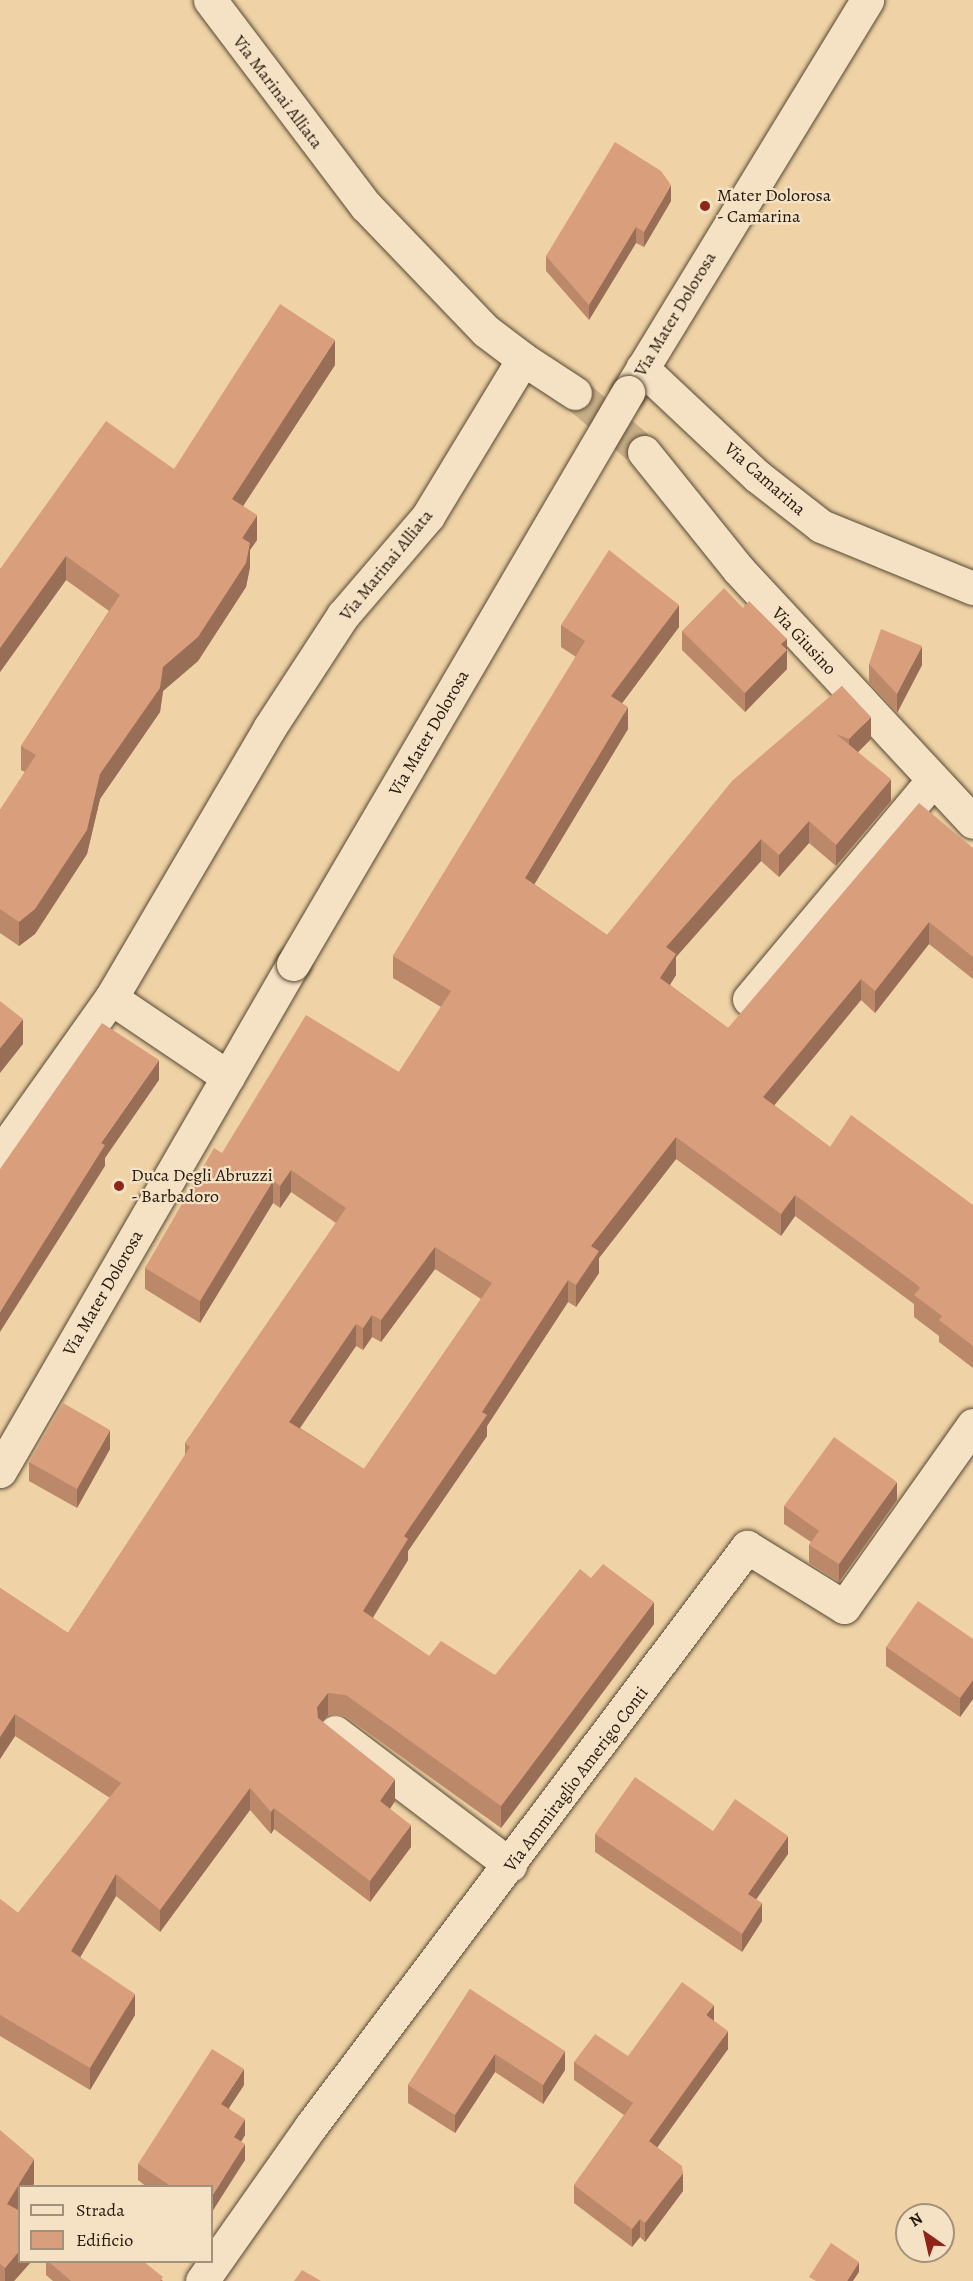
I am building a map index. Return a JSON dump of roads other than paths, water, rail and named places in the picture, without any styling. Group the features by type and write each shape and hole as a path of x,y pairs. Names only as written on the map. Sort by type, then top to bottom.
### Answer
{"street":[{"name":"Via Marinai Alliata","path":"0,1154 111,998 276,718 343,615 428,516 523,359 486,331 366,206 210,0"},
{"name":"Via Mater Dolorosa","path":"0,1471 293,964 635,380 867,0"},
{"path":"523,359 575,393"},
{"name":"Via Camarina","path":"635,380 821,526 973,588"},
{"name":"Via Giusino","path":"644,452 738,570 932,781 973,822"},
{"path":"749,999 932,781"},
{"path":"111,998 228,1077"},
{"name":"Via Ammiraglio Amerigo Conti","path":"202,2281 311,2126 510,1865 747,1547 844,1607 973,1425"},
{"path":"335,1732 510,1865"}],"tunnel":[{"path":"575,393 644,452"}],"place":[{"name":"Mater Dolorosa - Camarina","path":"705,206"},
{"name":"Duca Degli Abruzzi - Barbadoro","path":"119,1186"}]}
